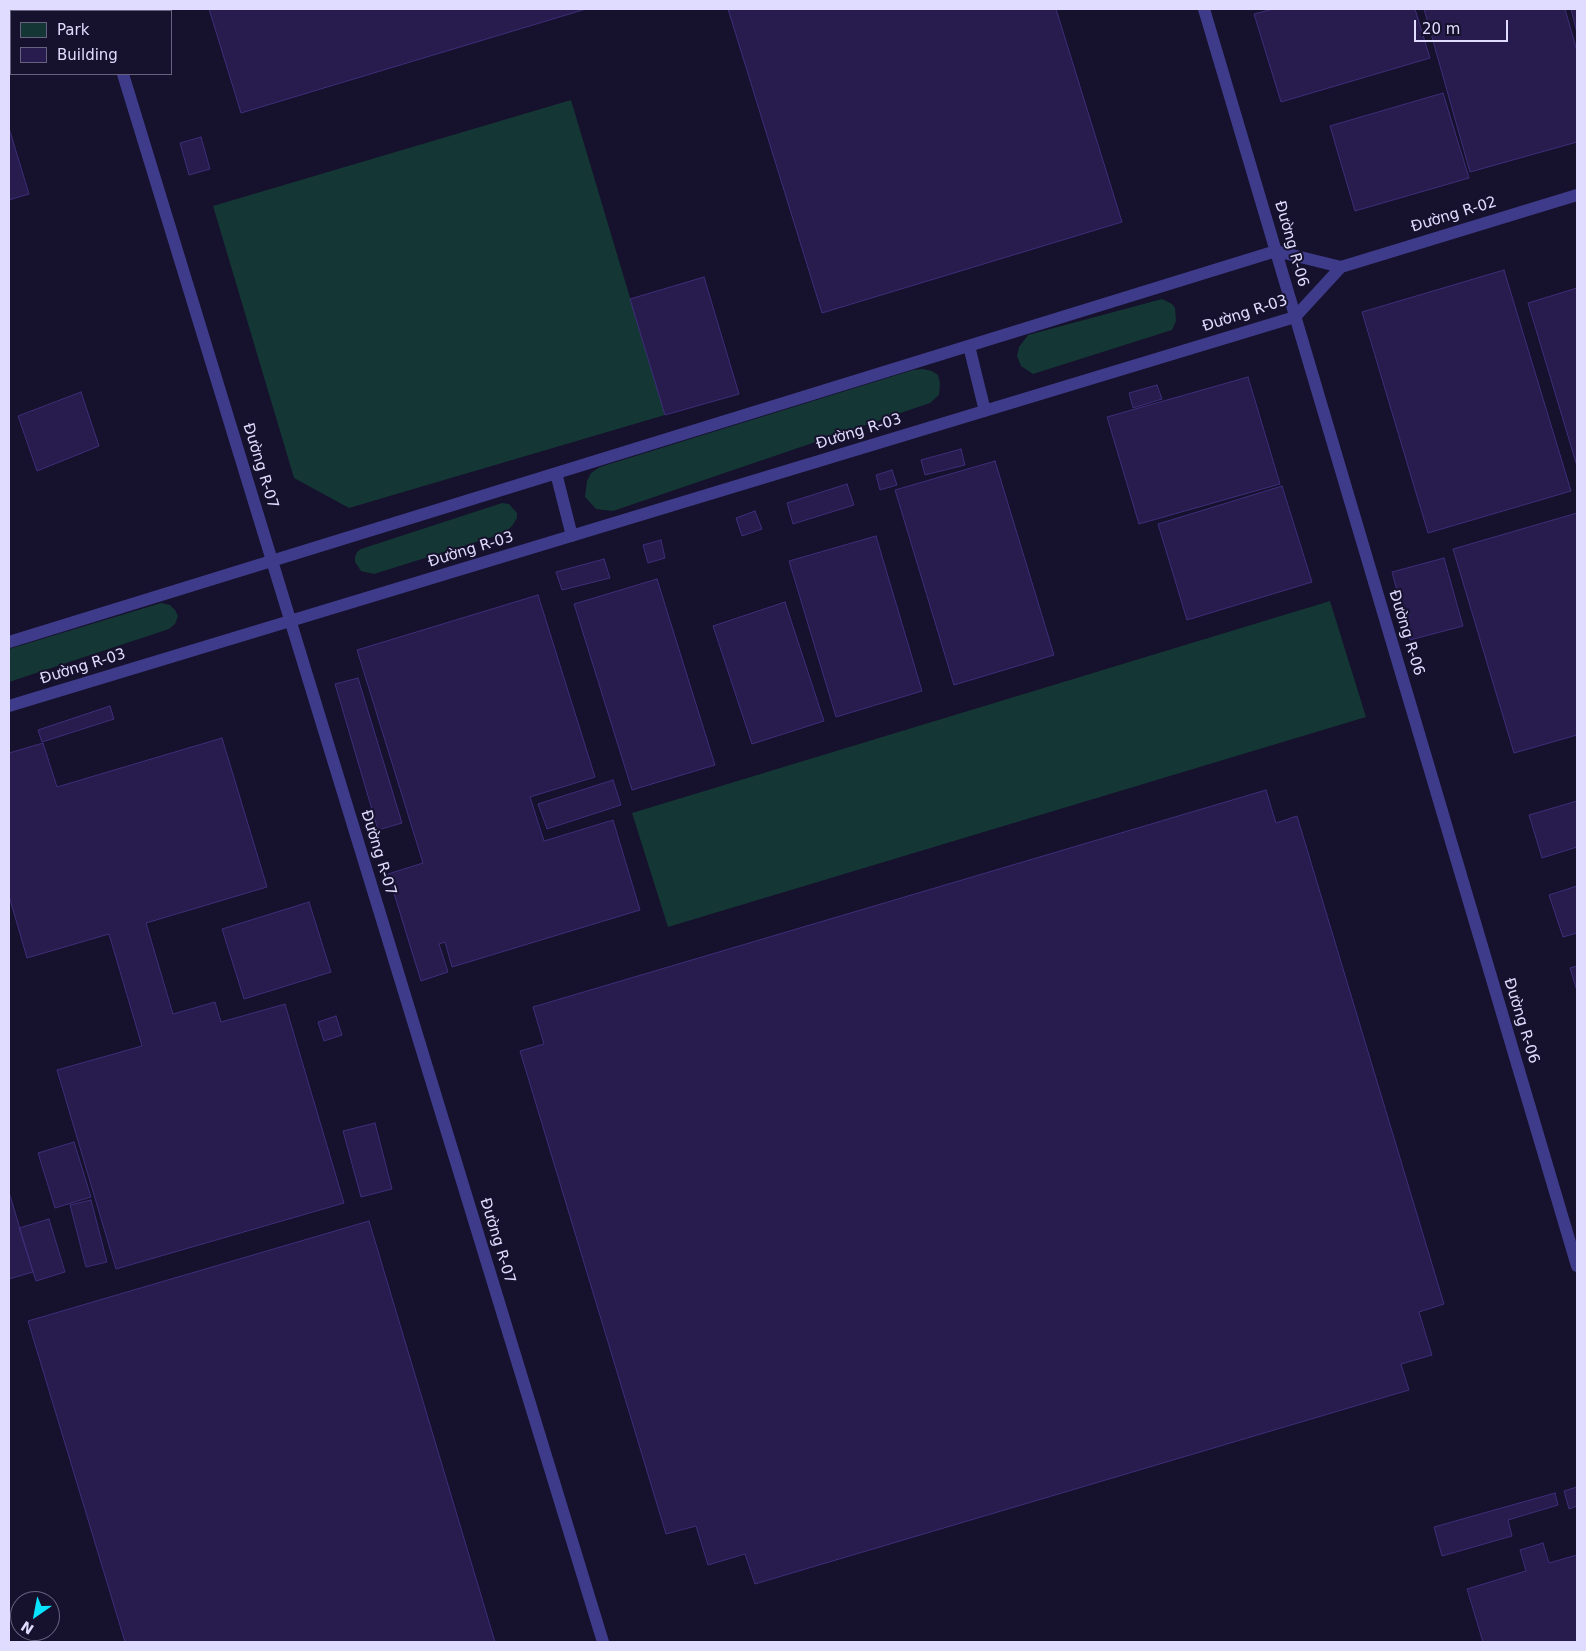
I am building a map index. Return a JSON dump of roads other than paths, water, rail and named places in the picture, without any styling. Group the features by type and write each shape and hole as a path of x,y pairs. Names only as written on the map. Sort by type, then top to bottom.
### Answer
{"lane":[{"name":"Đường R-06","path":"1204,9 1577,1266"},
{"name":"Đường R-07","path":"123,75 603,1642"},
{"name":"Đường R-02","path":"1341,267 1577,195"},
{"path":"9,642 1276,251 1341,267"},
{"name":"Đường R-03","path":"9,706 1295,317 1341,267"},
{"path":"969,346 985,411"},
{"path":"556,473 572,536"}]}
